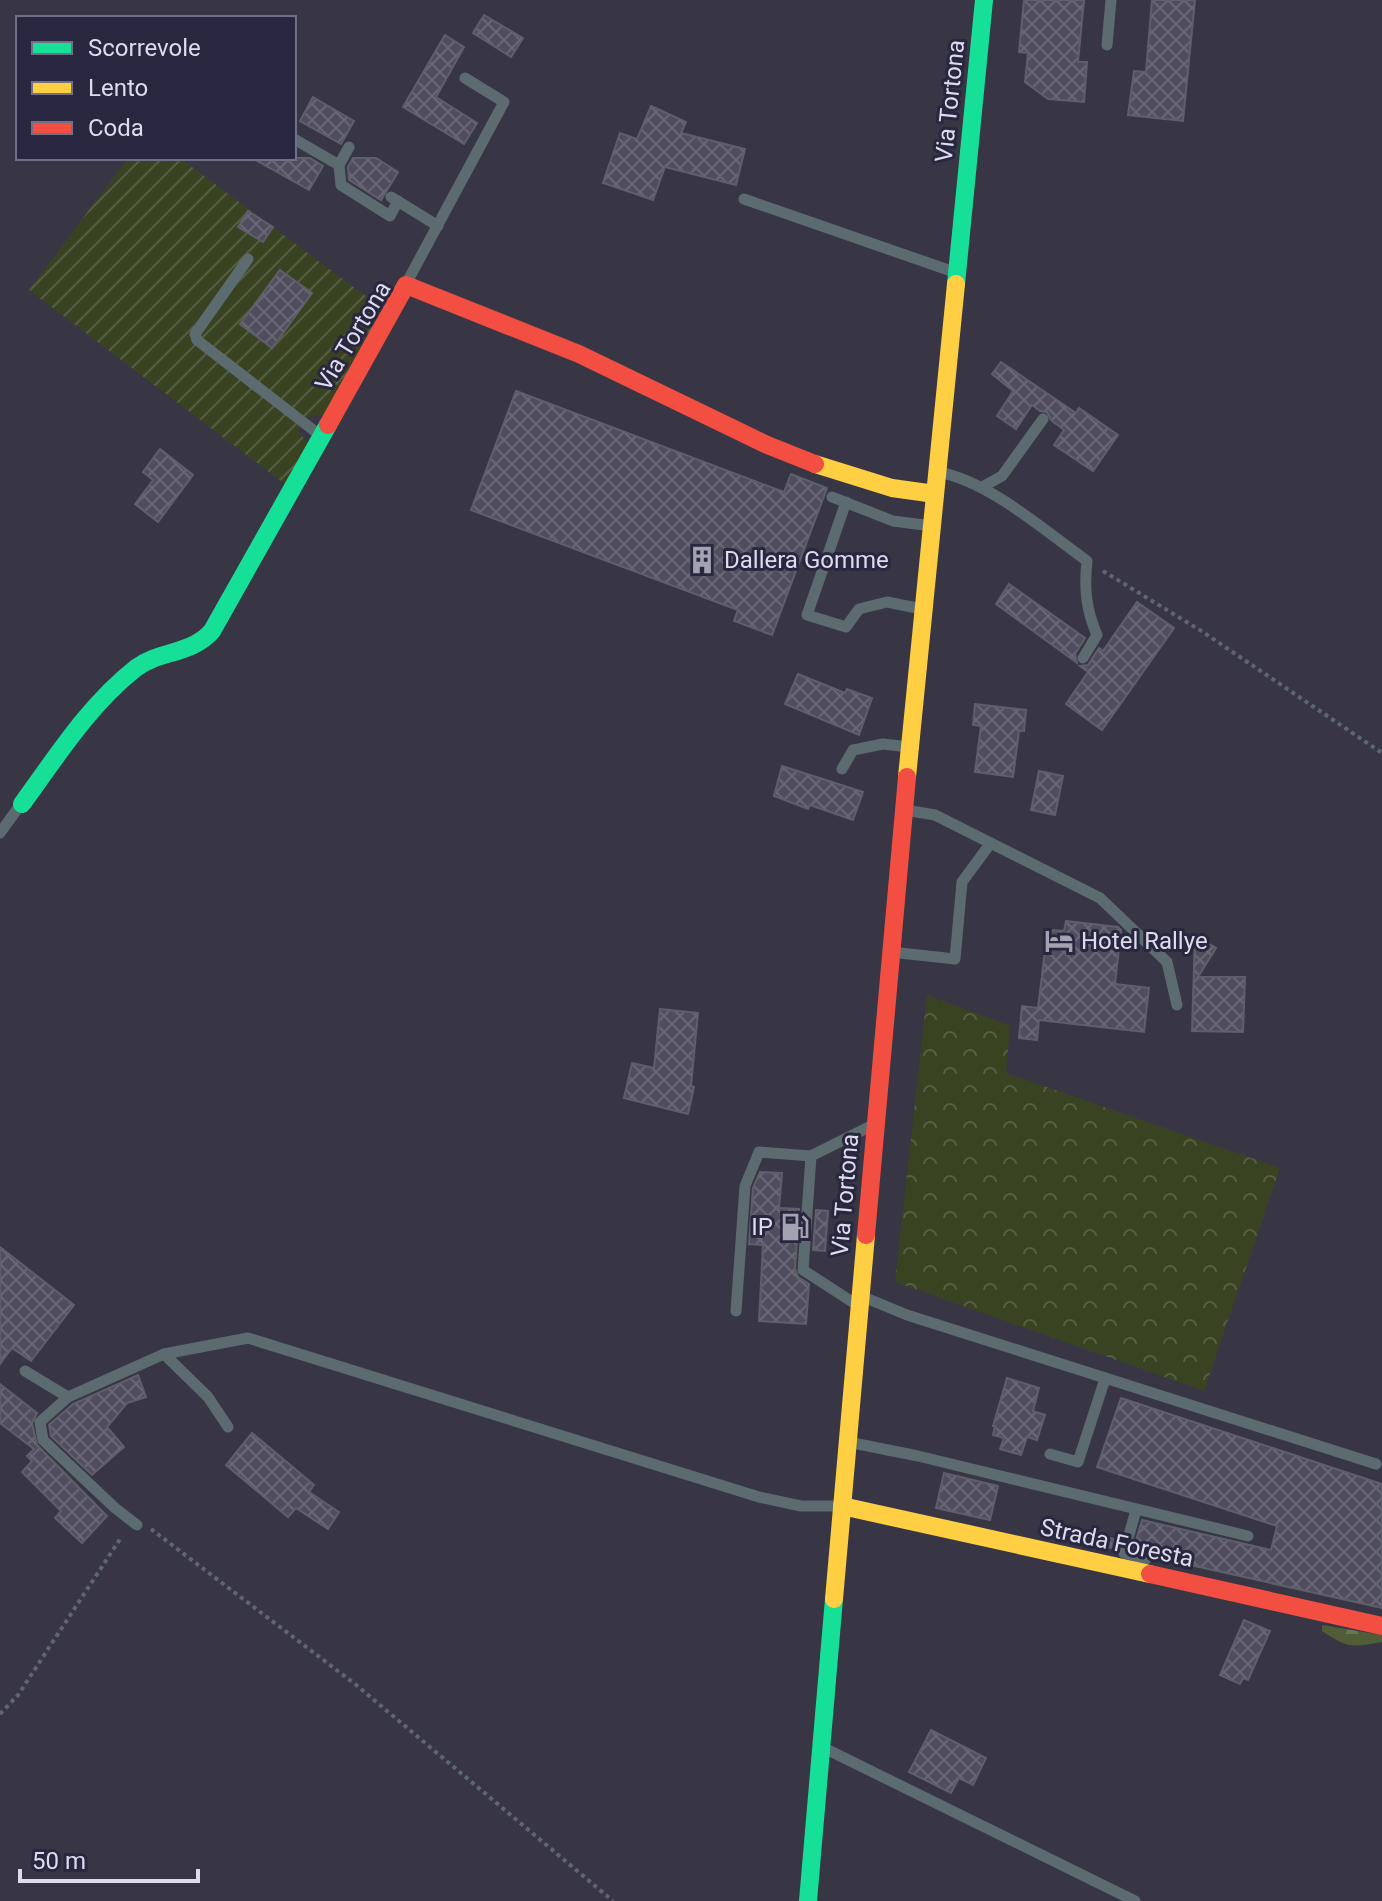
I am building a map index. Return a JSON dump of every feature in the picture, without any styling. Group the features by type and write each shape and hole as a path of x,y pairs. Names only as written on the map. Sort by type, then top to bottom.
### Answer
{"main road":[{"name":"Via Tortona","path":"808,1901 890,952 984,0"},
{"name":"Via Tortona","path":"22,804 96,706 119,682 140,664 193,647 207,637 224,613 406,285 601,364 757,439 849,476 935,494"},
{"name":"Strada Foresta","path":"842,1506 1382,1626"}],"lane":[{"path":"1107,45 1111,0"},
{"path":"406,285 504,102 465,78"},
{"path":"296,140 339,165"},
{"path":"349,147 339,165 341,185 390,216 395,199 438,226"},
{"path":"744,199 957,273"},
{"path":"248,259 195,334 197,340 322,436"},
{"path":"982,487 1002,476 1043,419"},
{"path":"937,472 957,475 982,487 1087,561 1084,588 1087,613 1097,635 1083,658"},
{"path":"832,497 893,521 932,526"},
{"path":"846,502 807,615 846,627 859,609 887,602 924,609"},
{"path":"842,769 853,750 883,744 910,747"},
{"path":"0,833 22,804"},
{"path":"904,810 935,815 1100,898 1167,962 1177,1005"},
{"path":"890,952 955,959 962,882 990,844"},
{"path":"736,1311 745,1186 759,1152 811,1156 875,1123"},
{"path":"811,1156 803,1270 860,1301 1376,1464"},
{"path":"137,1525 43,1440 40,1422 68,1397 164,1354 248,1338 759,1497 801,1506 842,1506"},
{"path":"164,1354 208,1397 228,1427"},
{"path":"25,1371 68,1397"},
{"path":"1050,1454 1078,1462 1105,1379"},
{"path":"848,1442 1248,1536"},
{"path":"1136,1510 1124,1553 1149,1559"},
{"path":"822,1747 1135,1901"}],"path":[{"path":"1087,561 1203,632 1382,753"},
{"path":"0,1714 18,1695 121,1537 137,1525 153,1529 355,1684 613,1901"}],"green space":[{"path":"126,160 183,160 383,309 326,415 307,417 298,431 309,445 286,485 29,290"},
{"path":"927,995 1010,1026 1006,1073 1280,1168 1204,1391 895,1282"},
{"path":"1322,1625 1382,1635 1382,1642 1345,1644 1322,1631"}],"building":[{"path":"1024,0 1084,0 1078,62 1087,62 1084,102 1048,99 1025,82 1028,53 1019,52"},
{"path":"1152,0 1195,0 1183,121 1128,115 1134,71 1146,72"},
{"path":"484,15 523,38 511,57 473,33"},
{"path":"445,35 464,47 436,97 477,123 464,144 403,107"},
{"path":"313,97 354,121 341,144 300,121"},
{"path":"651,106 686,122 681,133 745,149 736,185 665,167 653,200 603,183 620,133 637,139"},
{"path":"310,158 323,166 309,190 256,160"},
{"path":"353,158 376,158 398,172 381,200 349,180 348,167"},
{"path":"248,211 273,227 263,242 238,227"},
{"path":"280,270 312,293 272,348 240,324"},
{"path":"1001,362 1076,413 1079,408 1118,435 1093,471 1054,445 1064,430 1051,420 1047,412 1032,405 1016,429 997,416 1013,391 992,374"},
{"name":"Dallera Gomme","path":"516,391 784,492 791,474 827,488 772,635 734,621 738,610 471,510"},
{"path":"160,449 193,475 158,522 135,504 153,480 143,472"},
{"path":"1009,584 1085,638 1075,654 1077,663 996,604"},
{"path":"1137,602 1174,628 1102,730 1066,704 1088,672 1080,666 1088,665 1099,648 1103,651"},
{"path":"798,674 845,693 847,689 872,698 859,735 785,704"},
{"path":"975,704 1026,710 1024,731 1019,731 1013,777 975,772 981,726 973,725"},
{"path":"782,766 863,792 853,820 810,805 808,809 774,796"},
{"path":"1039,771 1063,776 1055,815 1031,810"},
{"path":"1066,921 1118,927 1121,930 1115,984 1149,988 1144,1032 1039,1020 1037,1040 1019,1038 1022,1006 1038,1008 1046,942 1051,942 1052,930 1064,931"},
{"path":"1195,935 1216,948 1198,977 1245,977 1243,1032 1192,1031"},
{"path":"660,1009 698,1013 691,1086 694,1087 688,1114 624,1098 632,1063 654,1068"},
{"path":"760,1172 782,1173 779,1208 799,1209 795,1269 798,1277 809,1284 806,1324 759,1321 763,1245 749,1244 753,1188"},
{"path":"816,1210 828,1211 825,1251 813,1250"},
{"path":"0,1247 74,1305 31,1361 12,1348 0,1364"},
{"path":"138,1375 146,1397 127,1403 107,1427 124,1447 92,1475 51,1436 49,1425 73,1404"},
{"path":"1007,1378 1039,1388 1033,1411 1045,1415 1037,1440 1027,1437 1021,1455 1000,1449 1004,1438 993,1435"},
{"path":"0,1384 37,1413 32,1423 37,1445 107,1516 82,1543 55,1518 61,1511 22,1472 32,1461 27,1456 34,1449 0,1423"},
{"path":"1121,1398 1382,1484 1382,1608 1159,1558 1160,1554 1134,1547 1142,1520 1271,1550 1277,1526 1097,1467"},
{"path":"252,1433 314,1485 309,1492 339,1512 328,1529 296,1508 288,1517 226,1465"},
{"path":"944,1473 998,1486 990,1520 936,1508"},
{"path":"1083,1532 1114,1539 1112,1548 1081,1541"},
{"path":"1244,1620 1270,1631 1248,1680 1243,1678 1240,1684 1220,1675"},
{"path":"931,1730 986,1758 973,1785 959,1778 951,1793 909,1772"}],"traffic: fast":[{"path":"956,284 984,0"},
{"path":"22,804 74,732 119,682 145,662 185,649 212,631 328,425"},
{"path":"808,1901 834,1599"}],"traffic: slow":[{"path":"907,777 956,284"},
{"path":"815,464 892,488 935,494"},
{"path":"834,1599 866,1235"},
{"path":"842,1506 1150,1574"}],"traffic: jam":[{"path":"328,425 406,285 579,354 765,444 815,464"},
{"path":"866,1235 907,777"},
{"path":"1150,1574 1382,1626"}],"place":[{"name":"Dallera Gomme","path":"702,560"},
{"name":"Hotel Rallye","path":"1059,941"},
{"name":"IP","path":"795,1227"}]}
